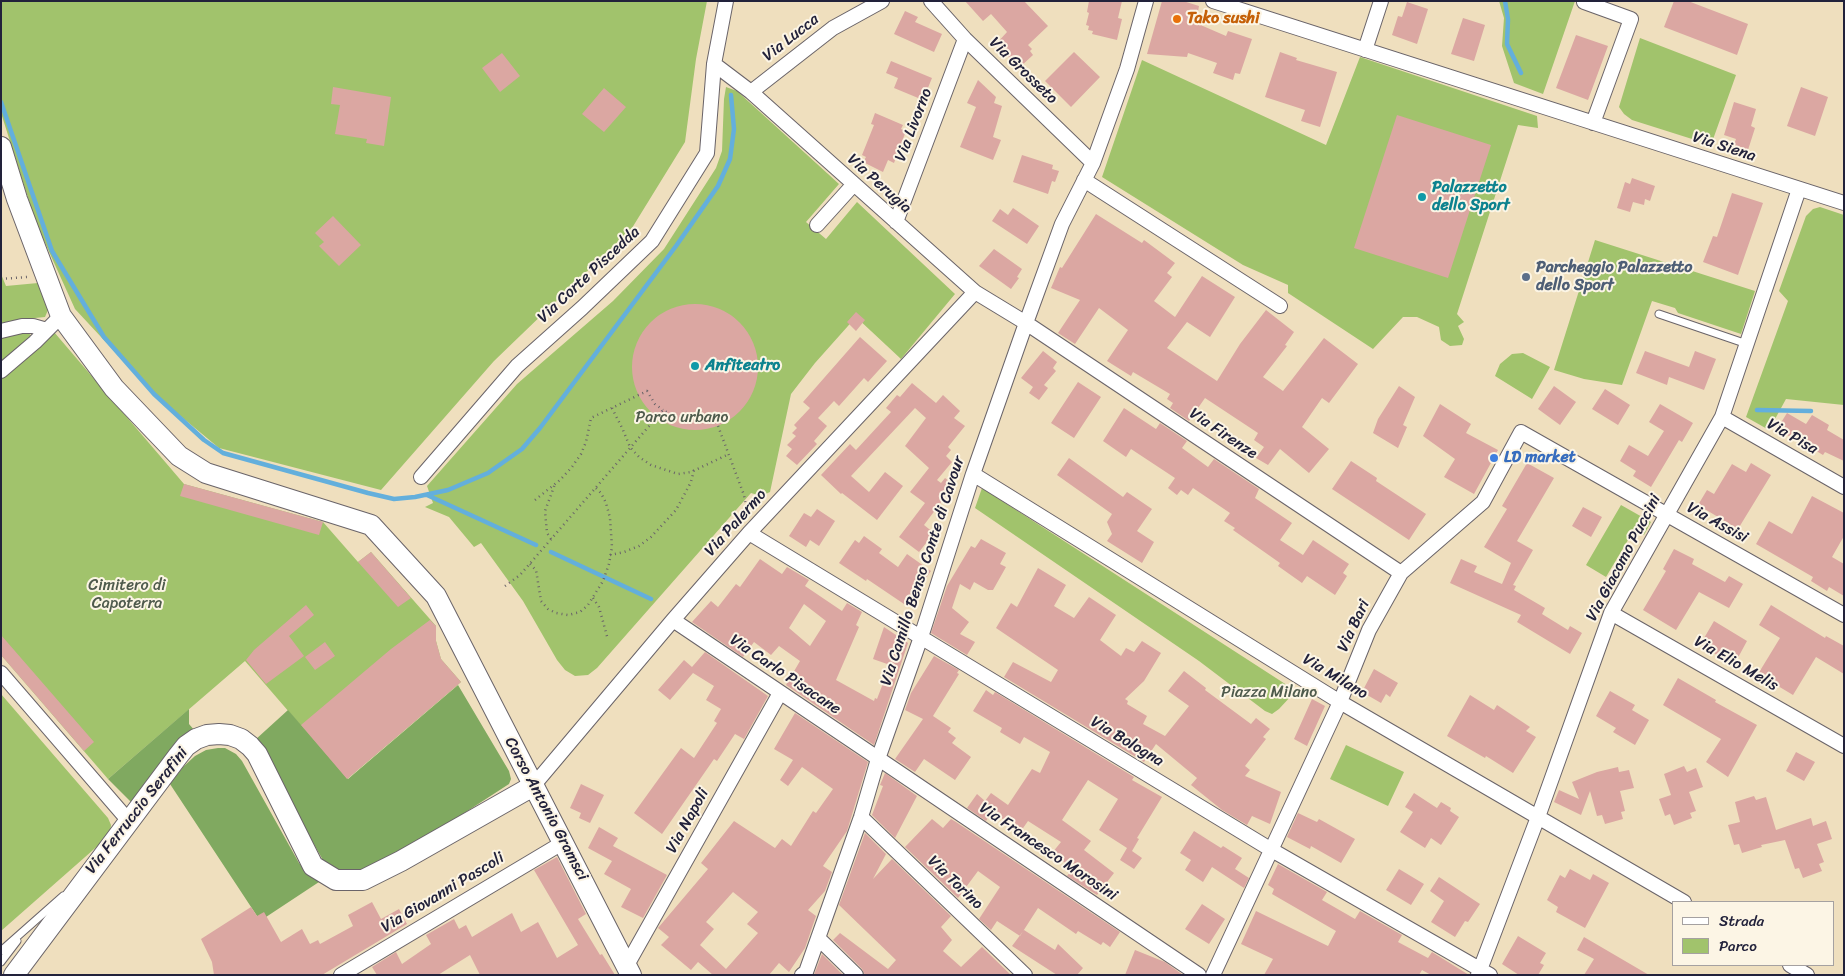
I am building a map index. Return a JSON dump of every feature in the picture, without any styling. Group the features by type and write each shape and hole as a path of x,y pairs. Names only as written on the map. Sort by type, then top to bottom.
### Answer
{"street":[{"name":"Via Corte Piscedda","path":"421,476 516,366 582,308 652,241 707,153 714,64 726,1"},
{"name":"Via Lucca","path":"751,92 833,28 882,1"},
{"name":"Via Grosseto","path":"931,1 965,39 1093,163"},
{"name":"Via Camillo Benso Conte di Cavour","path":"802,975 806,972 861,817 878,759 921,637 973,474 1026,323 1062,224 1093,163 1127,69 1146,1"},
{"name":"Via Siena","path":"1213,1 1799,190 1844,202"},
{"path":"1365,50 1381,1"},
{"path":"1584,2 1631,19 1593,123"},
{"name":"Via Livorno","path":"896,222 965,39"},
{"name":"Via Perugia","path":"714,64 751,92 976,292 1026,323"},
{"name":"Corso Antonio Gramsci","path":"1,147 17,199 61,316 114,388 179,456 206,473 370,525 436,596 462,643 533,786 564,842 629,970"},
{"path":"1084,180 1280,306"},
{"path":"817,224 854,184"},
{"name":"Via Giacomo Puccini","path":"1483,973 1611,613 1722,417 1799,190"},
{"name":"Via Palermo","path":"533,786 673,620 749,534 976,292"},
{"path":"1,371 61,316"},
{"name":"Via Firenze","path":"1026,323 1400,573"},
{"path":"1,332 22,326 33,326 46,330"},
{"name":"Via Pisa","path":"1722,417 1844,487"},
{"name":"Via Bari","path":"1213,975 1340,702 1369,630 1400,573 1483,502 1521,432"},
{"name":"Via Assisi","path":"1521,432 1844,615"},
{"name":"Via Milano","path":"973,474 1340,702 1682,901"},
{"name":"Via Bologna","path":"749,534 1270,849 1483,973"},
{"name":"Via Elio Melis","path":"1611,613 1844,746"},
{"name":"Via Carlo Pisacane","path":"673,620 878,759"},
{"path":"1,673 128,820"},
{"name":"Via Napoli","path":"629,970 780,694"},
{"name":"Via Ferruccio Serafini","path":"14,975 128,820 186,746 196,739 207,735 230,735 241,739 257,754 313,866 336,880 363,880 401,861 533,786"},
{"name":"Via Francesco Morosini","path":"878,759 1199,975"},
{"name":"Via Torino","path":"861,817 1024,975"},
{"name":"Via Giovanni Pascoli","path":"341,975 363,969 564,842"},
{"path":"818,938 856,975"},
{"path":"1792,966 1807,975"}],"lane":[{"path":"1659,314 1747,344"},
{"path":"1,951 90,871"},
{"path":"1,962 28,927"}],"path":[{"path":"1,279 46,275"},
{"path":"535,500 572,467 581,454 586,442 590,418 647,391 655,404 673,416 701,421 715,418 744,495 746,507 761,521"},
{"path":"612,408 624,430 630,448 651,465 666,471 678,474 694,470 729,454"},
{"path":"505,586 520,575 530,564 663,410"},
{"path":"610,555 632,549 651,538 676,510 691,482 694,470"},
{"path":"551,539 547,533 545,511 555,484"},
{"path":"530,564 536,570 541,601 548,609 556,613 568,615 580,612 588,605 603,581 610,555 612,530 606,503 596,488"},
{"path":"593,598 599,607 608,640"}],"green space":[{"path":"1,1 707,1 696,59 685,142 632,228 494,361 381,490 219,448 154,394 75,309 36,223 1,113"},
{"path":"1499,1 1575,1 1543,94 1514,83 1502,46 1504,18"},
{"path":"1640,38 1736,75 1711,145 1632,120 1619,107"},
{"path":"1360,57 1537,116 1538,128 1518,125 1457,314 1464,322 1458,326 1464,339 1462,345 1450,346 1441,340 1439,327 1417,317 1403,317 1373,349 1288,293 1288,285 1243,265 1102,177 1142,60 1326,145"},
{"name":"Parco urbano","path":"726,87 737,91 839,184 806,222 826,239 857,202 955,294 901,359 856,317 815,363 791,394 770,492 761,496 751,493 597,668 588,675 575,676 565,670 557,660 523,601 481,543 474,547 449,517 425,507 433,503 427,486 517,384 613,301 664,249 716,168 722,151"},
{"path":"1820,207 1844,215 1844,405 1786,399 1769,430 1746,417 1788,301 1779,291 1806,216 1813,209"},
{"path":"1595,240 1755,291 1741,334 1678,313 1675,308 1652,301 1622,385 1584,379 1554,370"},
{"path":"1,274 6,286 38,283 48,310 45,317 25,319 25,330 34,338 1,363"},
{"name":"Cimitero di Capoterra","path":"54,332 184,484 323,522 358,562 371,552 436,626 436,641 441,659 461,682 347,779 245,661 108,779 1,655 1,377"},
{"path":"1523,353 1550,367 1532,399 1495,376 1500,364 1512,354"},
{"name":"Piazza Milano","path":"982,488 1293,689 1292,695 1272,714 1265,711 1199,661 975,508"},
{"path":"1621,505 1651,522 1644,535 1634,530 1606,577 1586,565"},
{"path":"458,685 509,771 511,779 509,784 395,858 353,873 338,871 324,862 255,740 288,710 348,779"},
{"path":"1,694 108,818 111,825 110,834 101,843 1,931"},
{"path":"189,709 189,724 195,731 132,803 108,779"},
{"path":"1346,745 1404,772 1388,806 1330,779"},
{"path":"225,748 236,754 242,761 299,863 307,873 319,882 266,917 257,916 170,784 183,767 195,756 206,750"}],"building":[{"path":"965,1 1024,1 1048,26 1028,45 1032,49 1030,51 1033,55 1019,68 996,44 1007,32 991,14 983,21"},
{"path":"1089,1 1122,1 1118,18 1122,19 1117,40 1092,34 1093,31 1088,30 1089,26 1086,25"},
{"path":"1162,1 1183,1 1199,6 1196,23 1226,36 1228,31 1252,39 1240,74 1235,73 1233,80 1213,73 1217,63 1188,53 1187,57 1147,54"},
{"path":"1674,1 1688,1 1748,24 1737,55 1664,27"},
{"path":"1407,2 1428,9 1417,44 1392,35 1398,16 1402,17"},
{"path":"905,11 918,17 915,22 942,34 934,52 894,34"},
{"path":"1463,18 1485,25 1474,61 1451,54"},
{"path":"1576,35 1608,46 1588,100 1556,88"},
{"path":"1074,52 1100,77 1071,107 1045,81"},
{"path":"1280,52 1297,58 1296,60 1337,72 1320,127 1301,121 1305,110 1265,97"},
{"path":"502,53 520,76 500,92 482,68"},
{"path":"891,61 932,78 923,100 894,88 898,78 886,73"},
{"path":"978,80 996,97 994,103 1002,106 993,137 1001,140 993,160 960,147 976,107 967,103"},
{"path":"333,87 391,97 384,146 366,143 367,139 335,134 340,105 331,104"},
{"path":"1801,87 1828,97 1815,136 1787,126"},
{"path":"604,88 626,107 604,132 582,114"},
{"path":"1734,102 1756,109 1751,126 1755,128 1748,150 1734,145 1736,139 1724,135"},
{"path":"875,113 903,125 901,129 906,131 894,163 888,160 883,172 863,162 866,157 862,155 874,125 871,124"},
{"name":"Palazzetto dello Sport","path":"1397,115 1491,145 1448,278 1354,248"},
{"path":"1022,155 1053,165 1052,169 1059,171 1055,182 1052,181 1048,194 1013,182"},
{"path":"1632,178 1655,186 1650,201 1645,199 1644,205 1633,202 1630,212 1617,208 1625,182 1630,184"},
{"path":"1732,193 1763,203 1738,275 1703,262 1713,236 1717,237"},
{"path":"1013,208 1039,226 1027,244 992,221 1000,209 1008,215"},
{"path":"1096,214 1142,243 1144,240 1175,263 1167,273 1172,277 1154,301 1175,317 1202,276 1235,297 1210,337 1187,322 1167,348 1217,381 1240,344 1266,310 1294,332 1285,345 1287,346 1263,377 1283,391 1324,338 1358,364 1329,403 1322,398 1302,427 1329,449 1309,473 1280,449 1268,465 1256,458 1264,447 1254,440 1258,433 1205,398 1189,421 1170,408 1173,403 1167,399 1170,394 1133,372 1131,376 1107,361 1128,330 1099,308 1075,344 1058,333 1080,300 1051,288 1060,267 1062,268"},
{"path":"333,216 361,245 339,266 319,246 324,242 315,233"},
{"path":"994,249 1022,269 1017,277 1019,278 1011,289 979,266"},
{"name":"Anfiteatro","path":"695,304 719,308 740,322 754,343 758,367 754,391 740,412 719,426 695,430 671,426 650,412 636,391 632,367 636,343 650,322 671,308"},
{"path":"856,312 865,320 856,331 847,322"},
{"path":"860,337 887,361 868,382 864,378 839,406 834,401 818,418 827,426 814,441 817,444 797,465 786,456 792,449 787,445 796,436 792,433 797,428 794,425 810,408 803,402"},
{"path":"1043,351 1057,362 1053,368 1056,371 1044,385 1048,388 1039,400 1029,393 1033,387 1021,378"},
{"path":"1645,351 1689,367 1695,351 1716,359 1704,390 1669,377 1667,385 1636,373"},
{"path":"1078,382 1101,397 1074,438 1051,423"},
{"path":"912,383 936,403 943,395 960,411 954,418 965,426 948,447 951,450 946,456 952,462 937,480 941,483 945,478 954,485 924,525 934,533 919,552 899,537 925,503 910,492 929,468 905,446 926,418 915,408 851,476 869,492 885,472 903,486 877,520 841,494 821,475 850,444 856,450 891,412 886,408 897,395 900,397"},
{"path":"1399,386 1415,397 1403,425 1407,427 1398,448 1373,433 1378,419"},
{"path":"1554,386 1576,402 1560,425 1538,409"},
{"path":"1605,389 1630,405 1618,425 1592,409"},
{"path":"1440,404 1471,424 1466,433 1498,450 1474,494 1444,477 1455,459 1423,436"},
{"path":"1660,404 1693,423 1682,442 1679,440 1651,487 1633,476 1636,471 1620,461 1629,445 1648,456 1664,431 1649,422"},
{"path":"1124,408 1156,429 1160,423 1187,441 1182,448 1208,467 1214,459 1259,489 1255,498 1292,523 1280,540 1303,555 1313,540 1349,564 1343,573 1347,576 1335,595 1307,576 1302,583 1278,566 1280,563 1233,530 1235,528 1224,521 1230,513 1193,488 1188,495 1181,490 1177,495 1168,488 1175,478 1131,449 1126,457 1103,441"},
{"path":"1787,413 1806,424 1812,415 1829,425 1827,430 1844,440 1844,461 1825,452 1823,455 1777,429"},
{"path":"1069,458 1123,497 1127,492 1152,509 1137,531 1154,542 1142,563 1107,541 1112,534 1107,522 1112,514 1057,475"},
{"path":"1351,461 1377,478 1376,481 1426,514 1409,540 1332,489"},
{"path":"1527,463 1554,478 1517,541 1533,550 1513,585 1516,586 1514,590 1545,608 1542,614 1568,630 1570,626 1582,633 1570,654 1517,622 1521,615 1450,583 1461,559 1477,566 1474,572 1502,584 1511,563 1484,547 1507,509 1502,506"},
{"path":"1751,463 1771,475 1738,529 1698,505 1707,490 1714,494 1732,464 1746,472"},
{"path":"184,484 323,522 319,535 180,496"},
{"path":"1812,496 1844,513 1844,536 1832,557 1844,564 1844,596 1829,587 1827,591 1811,581 1813,577 1756,544 1769,521 1792,534"},
{"path":"1583,507 1602,517 1591,537 1572,526"},
{"path":"817,509 835,521 819,546 810,540 806,547 789,536 804,513 811,517"},
{"path":"864,536 882,549 879,553 898,567 907,554 931,571 904,604 839,563 855,540 859,543"},
{"path":"981,539 1006,553 1000,564 1006,567 993,590 988,590 974,582 970,590 960,584 952,608 969,622 960,634 975,642 967,655 931,633 947,586 971,546 975,548"},
{"path":"1674,549 1694,559 1692,564 1725,582 1729,576 1743,584 1729,608 1699,592 1676,630 1643,610 1666,571 1663,569"},
{"path":"371,552 411,598 398,607 358,562"},
{"path":"760,559 782,574 787,567 809,580 805,586 842,611 847,603 862,612 856,625 859,627 836,680 874,701 875,698 877,699 890,665 873,659 884,627 908,643 874,745 786,685 800,661 779,646 771,655 754,642 743,657 692,622 711,601 718,607 736,584 740,587","holes":["804,604 826,621 810,646 789,628"]},
{"path":"1038,568 1066,585 1054,606 1074,618 1089,597 1116,615 1100,640 1121,656 1126,648 1134,652 1142,641 1161,653 1144,681 1125,699 1128,701 1127,704 1147,716 1143,724 1165,736 1189,706 1168,691 1184,671 1206,688 1205,690 1251,724 1256,718 1270,729 1263,737 1266,739 1245,766 1250,770 1245,776 1281,792 1270,824 1252,816 1247,825 1222,810 1191,785 1197,778 1156,744 1144,762 1004,677 1013,662 1051,682 1058,670 996,628 1011,603 1017,607"},
{"path":"306,605 314,615 289,636 304,656 266,684 246,660 254,650"},
{"path":"1771,605 1825,638 1826,636 1844,646 1844,674 1816,657 1793,695 1758,674 1780,638 1759,625"},
{"path":"430,620 436,626 436,641 441,659 461,682 347,779 301,725 391,649"},
{"path":"1714,621 1747,641 1734,665 1700,645"},
{"path":"1,635 94,742 84,751 1,655"},
{"path":"325,642 335,656 315,670 305,657"},
{"path":"705,652 768,696 744,739 735,734 717,761 714,759 662,834 634,813 681,748 694,758 717,723 714,721 721,709 706,700 714,686 693,673 670,700 658,690 684,660 692,667"},
{"path":"934,656 959,670 957,673 959,674 933,716 951,728 948,732 956,738 952,743 971,757 955,780 924,759 915,772 895,759 923,719 905,710 911,693"},
{"path":"1374,669 1398,683 1390,697 1386,694 1381,703 1362,692"},
{"path":"1678,678 1716,700 1715,702 1757,725 1728,777 1706,762 1721,739 1663,705"},
{"path":"986,690 993,695 995,692 1134,777 1132,780 1162,797 1137,838 1139,839 1132,851 1142,858 1134,869 1120,860 1127,848 1099,830 1118,799 1088,780 1062,820 1091,841 1084,850 1114,873 1097,895 1067,876 1073,869 1052,853 1061,842 1028,821 1021,831 992,812 986,821 967,808 977,794 985,801 991,793 1008,805 1032,769 1040,773 1050,752 1024,737 1020,744 1000,732 1002,728 973,711"},
{"path":"1610,691 1635,705 1632,710 1649,720 1635,745 1613,732 1616,728 1596,716"},
{"path":"1470,695 1494,710 1497,705 1530,727 1526,731 1536,737 1513,773 1486,756 1485,758 1447,736"},
{"path":"1312,699 1325,706 1307,746 1294,739"},
{"path":"795,713 868,762 847,831 823,866 832,872 825,891 808,910 816,916 805,948 789,972 779,963 769,975 713,975 698,962 691,970 661,945 669,937 658,928 708,869 701,863 734,821 775,848 782,839 791,846 813,811 816,813 833,789 802,767 788,786 780,780 793,760 774,749","holes":["733,892 758,912 747,924 758,933 726,969 700,945 714,929 706,922"]},
{"path":"1796,752 1815,762 1804,781 1786,771"},
{"path":"1684,766 1687,772 1696,768 1703,787 1689,792 1696,811 1690,813 1692,818 1674,825 1670,814 1665,816 1659,799 1671,795 1664,774"},
{"path":"1618,767 1619,772 1629,770 1634,788 1620,791 1625,811 1621,812 1623,819 1605,824 1602,815 1597,816 1590,791 1581,815 1554,802 1559,790 1579,799 1572,782 1597,772"},
{"path":"885,773 917,796 895,838 872,815 883,786 880,785"},
{"path":"581,784 604,795 590,823 579,818 581,813 570,808"},
{"path":"1414,793 1437,808 1441,802 1451,808 1450,811 1459,817 1441,845 1431,838 1425,848 1400,832 1413,812 1405,807"},
{"path":"1754,796 1756,800 1766,797 1776,830 1811,818 1813,826 1826,821 1832,839 1817,844 1824,862 1819,864 1822,871 1803,878 1799,868 1795,869 1785,840 1761,845 1762,847 1742,853 1739,844 1734,845 1728,825 1740,822 1735,802"},
{"path":"1298,813 1317,822 1319,819 1355,839 1341,863 1311,846 1310,849 1287,837"},
{"path":"932,819 943,828 951,819 956,822 1120,932 1110,947 1103,942 1101,945 1078,931 1076,934 1038,908 1020,936 997,921 991,930 979,919 1000,887 978,871 958,898 905,847"},
{"path":"599,827 618,838 613,846 667,875 643,918 621,907 631,889 604,874 612,861 588,848"},
{"path":"1194,831 1221,848 1223,846 1242,858 1235,869 1249,878 1244,888 1212,867 1203,882 1185,870 1191,860 1180,853"},
{"path":"865,833 886,854 873,879 892,859 951,916 941,927 952,940 943,951 961,967 982,947 1011,975 865,975 862,969 833,940 840,933 888,969 896,960 839,905"},
{"path":"557,857 586,914 578,919 615,975 480,975 470,955 438,975 377,975 372,967 396,952 402,964 431,944 426,935 454,919 459,929 466,925 472,937 512,913 521,932 538,922 557,958 578,945 534,870"},
{"path":"1278,864 1327,892 1322,900 1355,919 1360,911 1402,935 1398,942 1428,958 1432,952 1469,975 1431,975 1422,970 1419,975 1264,975 1273,959 1241,944 1256,911 1328,946 1336,931 1272,894 1274,889 1268,885"},
{"path":"1399,869 1424,884 1411,905 1386,890"},
{"path":"1570,869 1590,880 1593,874 1609,883 1585,928 1556,912 1558,907 1547,900 1560,875 1565,878"},
{"path":"1439,877 1480,904 1468,922 1465,921 1455,937 1431,922 1444,901 1430,891"},
{"path":"372,902 381,919 399,909 407,924 322,975 214,975 212,962 201,939 251,907 257,916 264,912 281,942 302,929 310,944 318,940 320,944 353,926 348,915"},
{"path":"1202,904 1225,919 1209,944 1185,929"},
{"path":"1024,930 1055,950 1058,944 1083,968 1077,975 1057,975 1012,946"},
{"path":"1518,936 1546,953 1540,963 1544,965 1538,975 1519,975 1502,964"},
{"path":"1584,937 1649,975 1584,975 1594,959 1577,950"},
{"path":"1135,950 1165,962 1183,975 1125,975"},
{"path":"822,954 843,975 814,975"}],"waterway":[{"path":"1505,1 1508,19 1507,44 1521,73"},
{"path":"1,102 52,251 104,337 154,394 204,440 223,453 394,499 448,490 488,473 522,449 540,428 676,246 718,186 730,159 734,129 731,95"},
{"path":"1757,410 1811,411"},
{"path":"427,495 536,545"},
{"path":"551,552 651,599"}],"place":[{"name":"Tako sushi","path":"1177,19"},
{"name":"Palazzetto dello Sport","path":"1422,197"},
{"name":"Parcheggio Palazzetto dello Sport","path":"1526,277"},
{"name":"Anfiteatro","path":"695,366"},
{"name":"LD market","path":"1494,458"}]}
